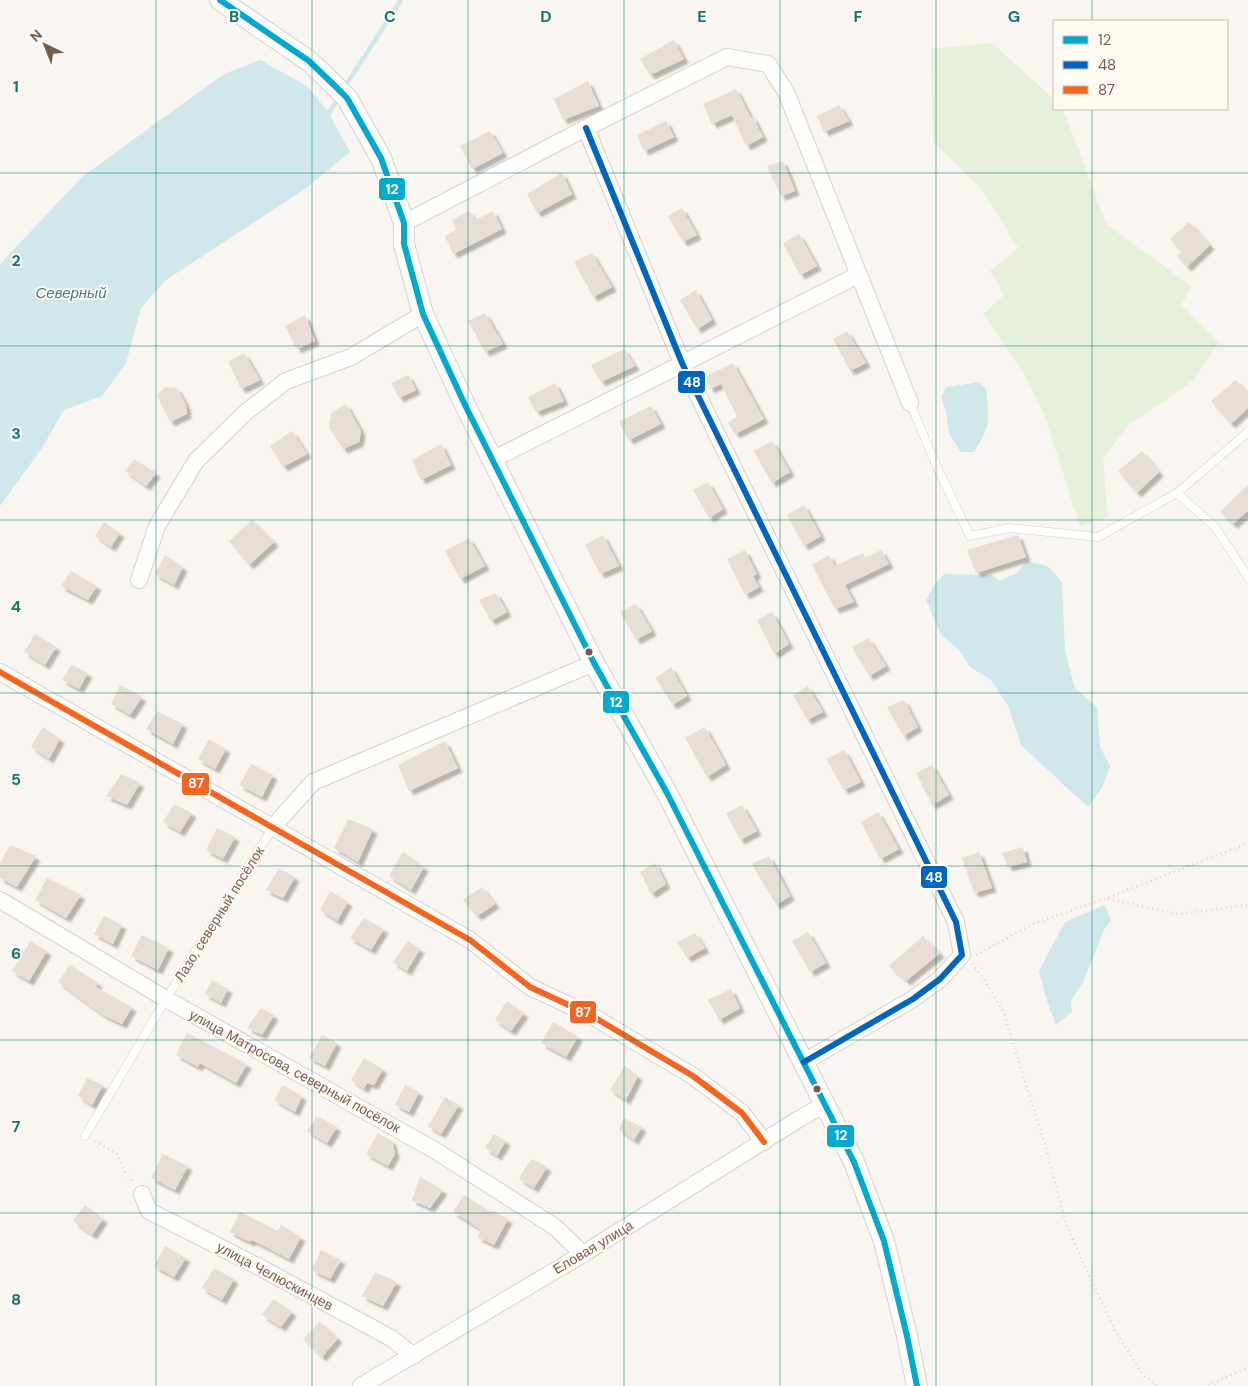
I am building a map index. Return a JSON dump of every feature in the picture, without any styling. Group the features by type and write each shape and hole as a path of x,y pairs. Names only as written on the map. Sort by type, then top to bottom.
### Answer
{"street":[{"path":"220,0 309,60 347,98 381,158 404,223 404,244 423,314 492,460 594,663 667,793 854,1162 884,1241 917,1386"},
{"path":"404,223 727,56 768,64 786,92 910,403"},
{"path":"586,128 682,363 956,922 965,957 940,979 913,998 804,1062"},
{"path":"492,460 858,275"},
{"path":"139,580 157,526 196,461 246,412 286,381 351,358 423,314"},
{"name":"Лазо, северный посёлок","path":"273,827 313,782 594,663"},
{"path":"0,672 470,940 530,987 592,1016 693,1076 742,1113 764,1142"},
{"name":"улица Матросова, северный посёлок","path":"0,900 166,999 436,1151 555,1227 583,1254"},
{"name":"Еловая улица","path":"361,1386 583,1254 824,1105"},
{"name":"улица Челюскинцев","path":"142,1194 149,1211 259,1267 391,1338 414,1356"}],"lane":[{"path":"910,403 936,465 970,536 1010,528 1098,537 1177,493 1248,432"},
{"path":"1177,493 1215,527 1248,578"},
{"name":"Лазо, северный посёлок","path":"85,1136 166,999 273,827"}],"path":[{"path":"1158,1386 1143,1375 1115,1331 1067,1227 1043,1138 1003,1011 984,979 965,957 1033,924 1107,898 1248,843"},
{"path":"1107,898 1179,914 1248,905"},
{"path":"85,1136 117,1154 125,1172 142,1194"},
{"path":"1208,1386 1248,1367"}],"green space":[{"path":"992,43 1053,98 1053,110 1063,110 1106,224 1191,286 1181,306 1219,342 1193,381 1128,425 1103,460 1108,517 1080,526 1044,414 1022,370 983,314 1004,295 990,271 1018,248 981,188 933,142 931,49"}],"water":[{"name":"Северный","path":"260,60 307,86 329,113 350,152 305,189 166,280 141,308 126,363 102,396 64,410 42,448 0,506 0,264 83,176 224,74"},
{"path":"979,382 986,388 988,421 984,435 974,452 961,452 949,434 946,411 941,397 947,387"},
{"path":"1026,561 1047,566 1062,582 1065,651 1075,688 1097,707 1100,747 1110,766 1102,788 1088,807 1021,745 1008,706 991,680 970,667 959,650 941,635 926,600 933,587 944,574 992,575 1000,581 1018,572"},
{"path":"1105,905 1111,921 1105,928 1083,982 1071,1001 1072,1012 1056,1025 1039,971 1065,922"}],"building":[{"path":"674,40 684,59 650,75 640,59"},
{"path":"588,81 599,106 563,120 554,99"},
{"path":"736,89 763,137 746,146 732,115 712,124 703,104"},
{"path":"839,105 849,121 824,132 817,116"},
{"path":"666,121 674,137 644,151 637,135"},
{"path":"490,131 503,153 472,169 460,146"},
{"path":"783,161 795,191 781,196 767,166"},
{"path":"562,173 572,194 537,213 527,194"},
{"path":"682,208 697,235 683,242 668,216"},
{"path":"469,211 475,220 493,211 502,229 453,254 445,236 456,230 452,220"},
{"path":"1189,222 1210,245 1187,267 1177,256 1182,252 1170,239"},
{"path":"799,234 817,266 800,275 783,243"},
{"path":"592,253 612,287 593,297 574,262"},
{"path":"696,290 712,320 697,329 680,300"},
{"path":"485,313 503,344 485,352 468,321"},
{"path":"305,315 315,341 297,349 285,326"},
{"path":"847,331 866,363 850,371 833,339"},
{"path":"624,349 635,366 601,382 591,365"},
{"path":"244,353 260,380 241,389 228,362"},
{"path":"733,363 764,419 735,434 728,422 737,417 721,384 710,389 705,377"},
{"path":"408,375 416,390 399,398 391,383"},
{"path":"1236,380 1248,394 1248,408 1231,424 1211,401"},
{"path":"555,383 564,401 536,412 528,397"},
{"path":"165,387 177,388 186,405 187,414 170,422 157,395"},
{"path":"346,404 361,431 359,442 343,449 329,427 331,413"},
{"path":"651,406 661,424 629,440 619,422"},
{"path":"292,431 307,454 283,467 270,446"},
{"path":"772,441 790,472 772,483 754,451"},
{"path":"441,444 451,465 421,480 412,460"},
{"path":"1142,451 1159,472 1137,493 1118,471"},
{"path":"134,459 156,473 146,486 125,471"},
{"path":"708,482 723,509 709,518 693,490"},
{"path":"1248,485 1248,511 1233,524 1220,512"},
{"path":"804,505 821,536 804,546 787,515"},
{"path":"252,520 274,542 249,565 229,541"},
{"path":"104,522 120,533 111,547 95,536"},
{"path":"603,535 619,566 600,574 585,545"},
{"path":"1018,535 1026,557 976,573 967,550"},
{"path":"469,538 485,566 460,579 445,551"},
{"path":"745,550 757,574 753,576 759,587 745,595 727,559"},
{"path":"881,550 889,564 845,585 854,602 835,609 812,565 829,555 835,566 863,553 865,558"},
{"path":"165,555 183,567 174,585 155,574"},
{"path":"71,571 97,586 88,600 61,586"},
{"path":"496,593 507,612 491,621 479,600"},
{"path":"636,604 652,631 636,640 620,612"},
{"path":"772,612 789,644 774,654 757,620"},
{"path":"35,634 56,647 45,665 24,652"},
{"path":"868,638 886,666 869,676 852,647"},
{"path":"71,665 88,673 79,689 62,680"},
{"path":"671,667 687,696 672,705 656,678"},
{"path":"120,685 142,697 130,715 111,704"},
{"path":"808,686 823,712 807,720 793,695"},
{"path":"904,700 918,727 903,736 887,707"},
{"path":"157,711 183,724 173,744 146,729"},
{"path":"43,727 60,739 49,759 31,747"},
{"path":"705,727 726,765 707,777 685,738"},
{"path":"209,739 226,749 215,769 198,759"},
{"path":"445,741 458,768 409,791 398,765"},
{"path":"844,750 861,782 844,790 826,759"},
{"path":"251,764 273,775 262,797 239,785"},
{"path":"932,765 949,795 932,805 916,773"},
{"path":"121,774 140,783 127,805 106,796"},
{"path":"174,804 192,813 180,832 163,822"},
{"path":"742,805 757,831 740,840 726,813"},
{"path":"878,812 899,849 880,859 861,822"},
{"path":"348,819 373,829 358,862 334,848"},
{"path":"217,828 235,837 223,859 206,850"},
{"path":"10,845 36,856 17,887 0,878 0,863"},
{"path":"1023,847 1027,862 1008,867 1002,853"},
{"path":"403,852 424,867 411,890 389,876"},
{"path":"979,852 992,888 974,893 962,858"},
{"path":"769,856 790,896 776,905 752,864"},
{"path":"655,863 666,884 651,894 640,872"},
{"path":"279,868 295,877 283,898 266,890"},
{"path":"47,878 81,895 66,918 35,900"},
{"path":"482,887 495,904 477,916 463,900"},
{"path":"330,891 348,902 337,921 320,910"},
{"path":"104,916 122,925 113,944 94,934"},
{"path":"364,918 384,929 371,950 350,938"},
{"path":"808,932 826,963 810,972 792,941"},
{"path":"695,933 705,948 687,958 677,942"},
{"path":"142,935 169,948 158,970 131,956"},
{"path":"923,936 940,953 906,981 889,966"},
{"path":"30,941 47,951 29,981 12,971"},
{"path":"408,941 420,949 407,971 393,962"},
{"path":"70,965 98,983 96,987 132,1007 122,1024 103,1015 58,982"},
{"path":"212,980 228,989 221,1003 205,994"},
{"path":"731,989 740,1008 719,1020 708,1000"},
{"path":"507,1001 524,1013 511,1031 495,1020"},
{"path":"261,1008 274,1015 262,1035 247,1028"},
{"path":"553,1022 578,1037 566,1057 541,1043"},
{"path":"187,1033 247,1064 236,1083 200,1063 198,1067 176,1055"},
{"path":"322,1035 337,1043 325,1066 309,1058"},
{"path":"364,1058 383,1069 374,1085 367,1083 364,1089 351,1080"},
{"path":"625,1066 638,1076 626,1100 610,1090"},
{"path":"87,1078 103,1085 92,1105 78,1096"},
{"path":"283,1085 302,1096 295,1112 274,1100"},
{"path":"405,1085 419,1092 409,1112 395,1105"},
{"path":"445,1097 459,1105 441,1134 428,1126"},
{"path":"317,1116 337,1127 327,1143 307,1131"},
{"path":"624,1118 642,1127 634,1140 619,1130"},
{"path":"378,1133 392,1141 395,1154 388,1166 366,1154"},
{"path":"494,1134 506,1141 497,1156 485,1148"},
{"path":"163,1154 188,1166 175,1190 151,1178"},
{"path":"531,1159 547,1167 534,1188 519,1179"},
{"path":"420,1177 443,1190 430,1208 412,1200"},
{"path":"464,1195 491,1212 492,1210 508,1219 494,1245 477,1237 481,1230 453,1212"},
{"path":"85,1205 103,1219 92,1235 73,1221"},
{"path":"240,1212 278,1231 281,1225 301,1237 289,1259 252,1240 250,1242 230,1232"},
{"path":"165,1246 186,1258 174,1277 154,1266"},
{"path":"321,1250 341,1260 330,1279 312,1270"},
{"path":"214,1268 234,1279 222,1300 202,1288"},
{"path":"375,1272 397,1282 383,1306 362,1296"},
{"path":"274,1299 292,1312 281,1327 262,1315"},
{"path":"320,1322 338,1338 322,1357 303,1339"}],"waterway":[{"path":"344,88 401,0"},
{"path":"329,113 339,97"}],"transit line":[{"name":"12","path":"220,0 309,61 333,84 347,98 381,158 404,223 404,244 423,314 465,405 594,663 667,793 854,1162 884,1241 917,1386"},
{"name":"48","path":"586,128 682,363 956,922 962,955 940,979 913,999 804,1062"},
{"name":"87","path":"0,672 470,940 530,987 592,1016 693,1076 742,1113 764,1142"}]}
